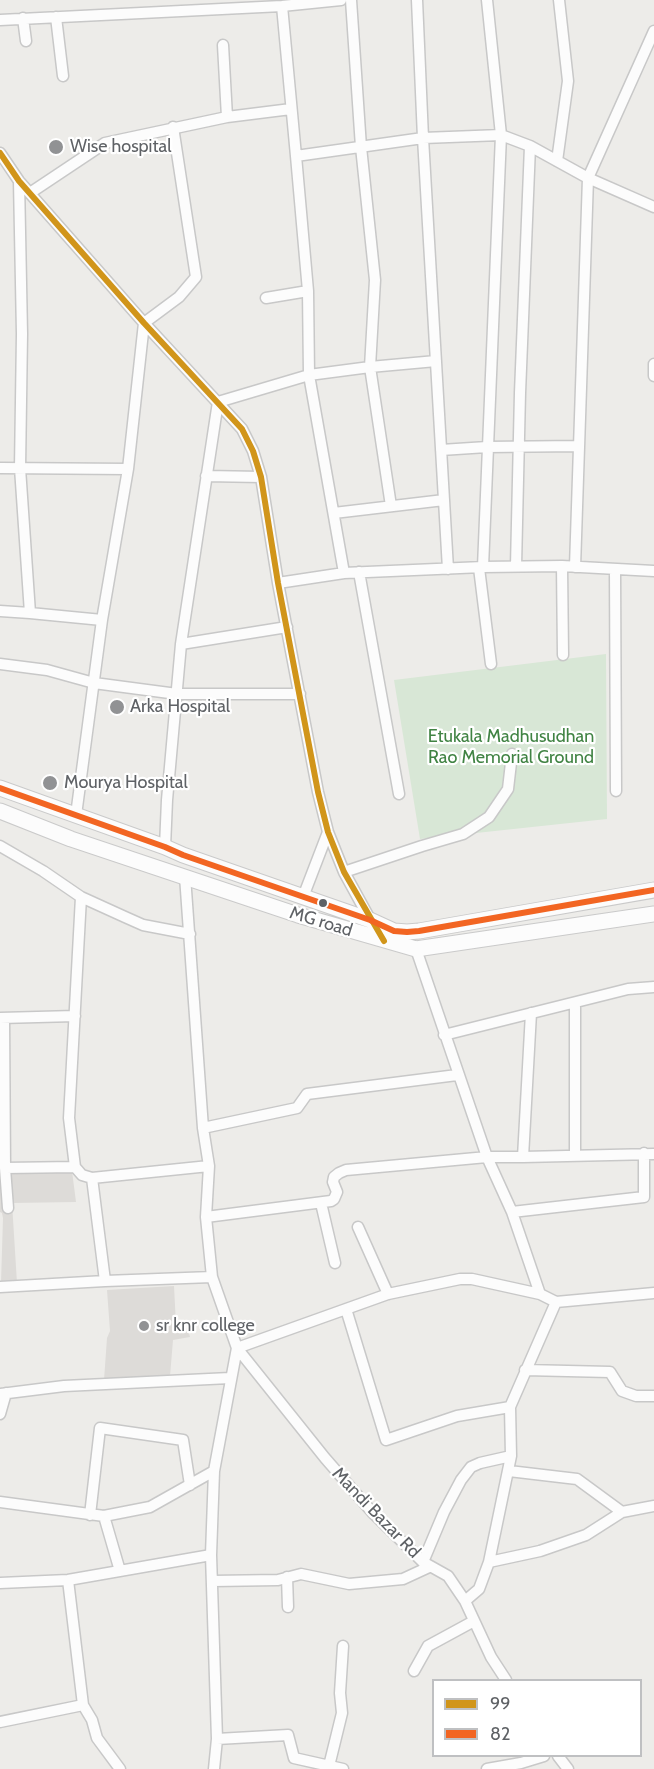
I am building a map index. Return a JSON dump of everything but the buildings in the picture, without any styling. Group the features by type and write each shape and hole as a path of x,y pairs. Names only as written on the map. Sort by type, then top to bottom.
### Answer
{"main road":[{"name":"MG road","path":"0,788 370,920 394,931 419,931 654,890"},
{"name":"MG road","path":"0,811 71,839 298,915 416,950 654,914"}],"street":[{"path":"0,20 234,4 282,6 341,0"},
{"path":"351,0 361,147 375,280 370,367 391,506"},
{"path":"417,0 448,569"},
{"path":"487,0 501,135 481,568 491,664"},
{"path":"557,161 568,81 559,0"},
{"path":"282,6 308,291 309,375 344,573"},
{"path":"56,17 63,76"},
{"path":"23,18 26,41"},
{"path":"575,567 588,178 654,31"},
{"path":"223,45 227,117"},
{"path":"30,193 105,143 227,117 291,110"},
{"path":"76,815 102,620 128,469 144,323 179,297 196,277 172,127"},
{"path":"296,156 423,138 501,135 531,146 588,178 654,207"},
{"path":"516,566 531,146"},
{"path":"0,153 30,193 144,323 242,429 253,451 261,477 278,583 318,792 328,832 344,872 384,941"},
{"path":"20,181 22,334 20,468 30,614"},
{"path":"266,298 308,291"},
{"path":"218,402 309,375 436,361"},
{"path":"654,364 654,376"},
{"path":"165,847 181,644 218,402"},
{"path":"441,450 579,446"},
{"path":"0,468 128,469"},
{"path":"206,476 261,477"},
{"path":"334,513 444,500"},
{"path":"278,583 344,573 516,566 654,571"},
{"path":"562,567 563,655"},
{"path":"615,569 616,791"},
{"path":"359,572 399,794"},
{"path":"0,611 102,620"},
{"path":"181,644 287,627"},
{"path":"0,664 47,670 94,683 177,694 300,694"},
{"path":"344,872 464,834 489,817 508,789 512,754"},
{"path":"303,897 328,832"},
{"path":"0,846 81,897 143,925 190,934"},
{"path":"185,876 203,1128 209,1166 206,1217 212,1277 237,1348 214,1471 211,1555 217,1739 214,1769"},
{"path":"81,897 69,1118 75,1167 82,1175 92,1178 209,1166"},
{"path":"416,950 486,1157 512,1212 540,1294"},
{"path":"444,1035 628,989 654,987"},
{"path":"575,1003 575,1156"},
{"path":"523,1157 531,1013"},
{"path":"8,1208 2,1100 2,1018 75,1016"},
{"path":"203,1128 297,1108 307,1094 458,1075"},
{"path":"206,1217 321,1203 334,1199 337,1192 333,1182 334,1177 346,1170 486,1157 649,1154 644,1197 512,1212"},
{"path":"5,1168 75,1167"},
{"path":"92,1178 105,1281"},
{"path":"321,1203 335,1263"},
{"path":"358,1227 388,1294"},
{"path":"0,1287 212,1277"},
{"path":"237,1348 388,1294 460,1280 472,1279 540,1294 556,1302 654,1293"},
{"path":"465,1601 479,1589 489,1562 509,1471 510,1407 556,1302"},
{"path":"346,1309 386,1440 457,1416 510,1407"},
{"name":"Mandi Bazar Rd","path":"237,1348 325,1458 372,1512 426,1564 448,1576 465,1601 491,1657 505,1679"},
{"path":"525,1370 610,1372 622,1391 636,1396 654,1396"},
{"path":"0,1414 3,1394 64,1386 230,1378"},
{"path":"90,1515 100,1428 183,1440 190,1485"},
{"path":"213,1581 278,1580 301,1574 349,1584 403,1579 426,1564 444,1512 461,1480 471,1467 511,1456"},
{"path":"0,1502 104,1516 150,1508 214,1471"},
{"path":"509,1471 577,1479 622,1512"},
{"path":"489,1562 540,1551 586,1536 622,1512 654,1506"},
{"path":"104,1516 120,1571"},
{"path":"0,1583 68,1580 211,1555"},
{"path":"287,1577 288,1607"},
{"path":"68,1580 83,1705 92,1720 97,1738 120,1769"},
{"path":"414,1671 428,1646 474,1621"},
{"path":"329,1766 342,1713 340,1694 343,1646"},
{"path":"0,1722 83,1705"},
{"path":"217,1739 288,1735 294,1758 343,1769"},
{"path":"487,1769 521,1763 538,1757"}],"shaded area":[{"path":"0,1166 72,1171 76,1202 12,1203 17,1283 1,1283 3,1218 0,1212"},
{"path":"174,1286 176,1325 183,1324 190,1337 173,1340 170,1376 104,1380 107,1338 110,1331 107,1290"}],"green space":[{"name":"Etukala Madhusudhan Rao Memorial Ground","path":"606,654 607,819 420,839 394,680"}],"transit line":[{"name":"99","path":"0,153 19,181 144,323 242,429 253,451 261,477 278,583 318,792 328,832 344,872 384,941"},
{"name":"82","path":"0,788 370,920 394,931 419,931 654,890"}],"place":[{"name":"Wise hospital","path":"56,147"},
{"name":"Arka Hospital","path":"117,707"},
{"name":"Mourya Hospital","path":"50,783"},
{"name":"sr knr college","path":"144,1326"}]}
